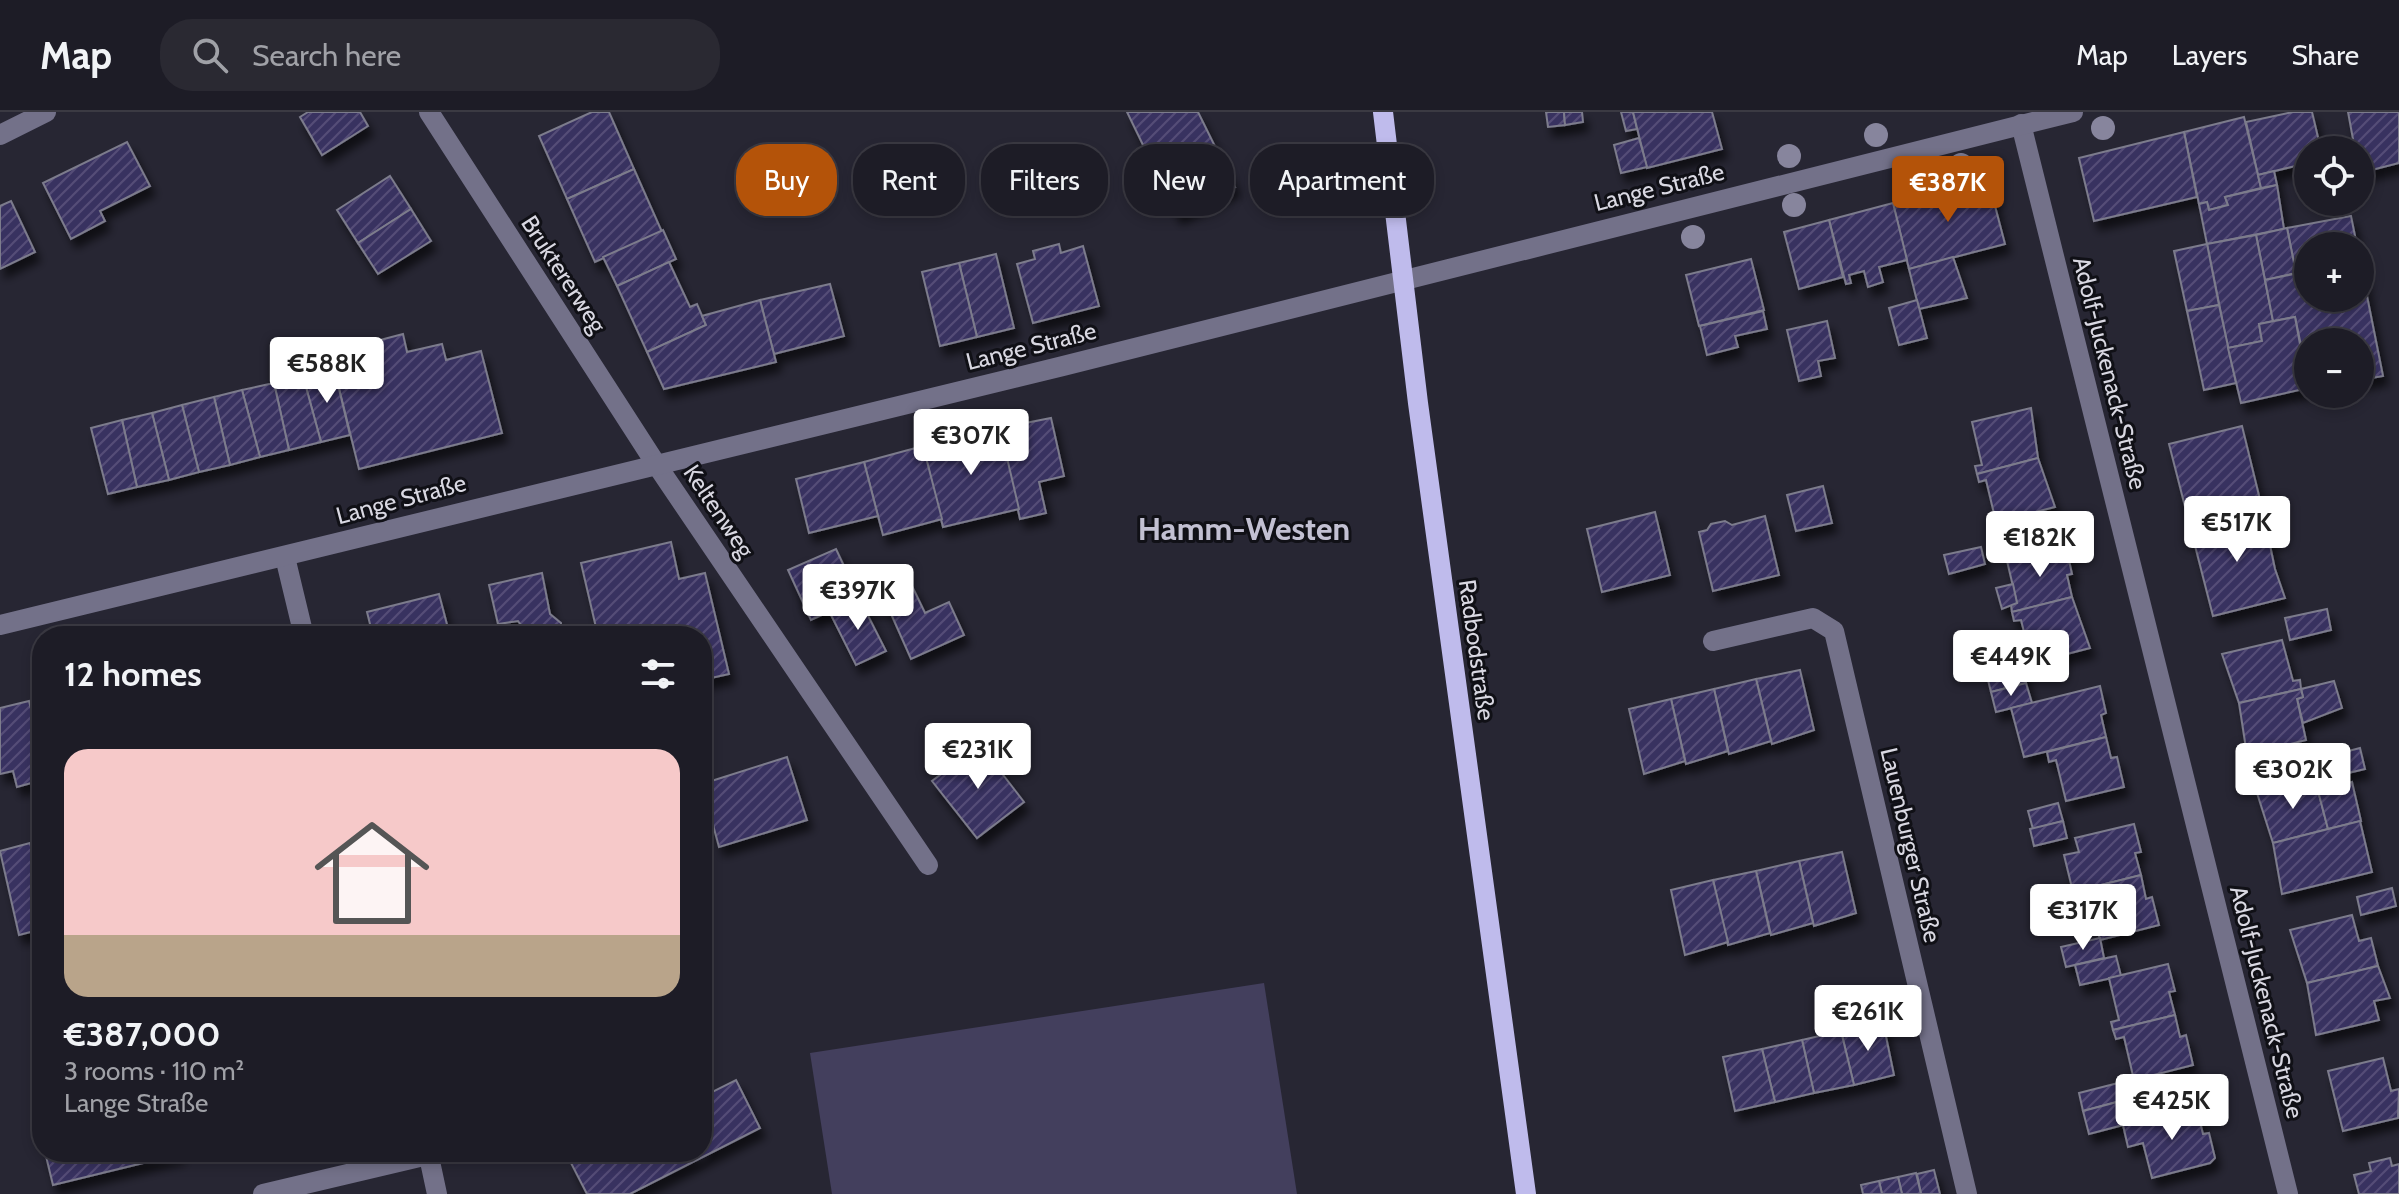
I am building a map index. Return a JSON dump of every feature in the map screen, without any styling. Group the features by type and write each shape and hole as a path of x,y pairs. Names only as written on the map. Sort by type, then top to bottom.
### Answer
{"main road":[{"name":"Radbodstraße","path":"1383,112 1526,1194"}],"street":[{"path":"0,135 46,112"},
{"name":"Bruktererweg","path":"429,112 656,464"},
{"name":"Lange Straße","path":"0,625 1063,366 2073,112"},
{"name":"Adolf-Juckenack-Straße","path":"2021,124 2288,1194"},
{"name":"Keltenweg","path":"656,464 928,865"},
{"path":"285,557 302,626"},
{"name":"Lauenburger Straße","path":"1713,641 1813,618 1834,631 1967,1194"},
{"path":"263,1194 395,1162"},
{"path":"430,1162 437,1194"}],"shaded area":[{"path":"1264,983 1297,1194 832,1194 810,1053"}],"building":[{"path":"308,112 360,112 368,126 322,155 300,117"},
{"path":"592,112 609,112 634,169 567,199 539,136"},
{"path":"1127,112 1198,112 1214,144 1143,144"},
{"path":"1546,112 1564,112 1565,125 1548,127"},
{"path":"1564,112 1582,112 1583,122 1565,125"},
{"path":"1621,112 1633,112 1637,129 1626,131"},
{"path":"1633,112 1712,112 1722,149 1647,168"},
{"path":"2293,112 2312,112 2318,136 2294,136 2294,166 2258,175 2246,122"},
{"path":"2348,112 2399,112 2399,163 2374,169 2374,136 2352,136"},
{"path":"2244,117 2261,188 2225,197 2228,205 2209,210 2207,202 2199,204 2184,132"},
{"path":"2184,132 2197,197 2094,221 2079,158"},
{"path":"1639,138 1647,167 1621,173 1614,145"},
{"path":"127,142 150,186 100,211 105,221 71,239 43,183"},
{"path":"634,169 662,232 595,262 567,199"},
{"path":"2274,171 2277,185 2261,188 2258,175"},
{"path":"390,176 411,209 358,243 337,210"},
{"path":"1978,181 1990,187 2005,244 1909,269 1893,203"},
{"path":"2277,185 2284,229 2207,244 2199,204 2207,202 2209,210 2228,205 2225,197"},
{"path":"11,201 35,252 0,269 0,206"},
{"path":"1893,203 1907,260 1879,267 1883,282 1868,287 1864,271 1849,275 1851,283 1846,284 1829,220"},
{"path":"411,209 431,241 378,274 358,243"},
{"path":"2351,216 2354,232 2294,232 2294,263 2287,228"},
{"path":"1829,220 1843,277 1799,289 1784,232"},
{"path":"2287,228 2294,273 2265,280 2256,235"},
{"path":"663,230 676,259 617,286 603,257"},
{"path":"2256,235 2273,321 2259,324 2262,341 2228,348 2207,244"},
{"path":"1059,244 1061,253 1083,246 1099,306 1033,323 1017,264 1035,259 1033,251"},
{"path":"2207,244 2219,305 2187,311 2174,251"},
{"path":"996,254 1014,328 977,337 959,263"},
{"path":"1953,257 1967,298 1919,309 1909,269"},
{"path":"1751,259 1764,310 1699,326 1686,275"},
{"path":"669,262 690,307 697,304 706,325 647,352 617,286"},
{"path":"959,263 977,337 940,346 922,272"},
{"path":"2294,274 2294,312 2370,312 2373,328 2297,328 2295,317 2273,321 2265,280"},
{"path":"830,284 844,336 774,354 760,300"},
{"path":"760,300 776,362 664,389 647,352 706,325 702,316"},
{"path":"1917,300 1927,338 1899,345 1889,308"},
{"path":"2219,305 2236,383 2204,390 2187,311"},
{"path":"1763,311 1767,329 1735,336 1738,347 1707,355 1700,326"},
{"path":"2295,317 2294,391 2241,403 2228,348 2262,341 2259,324"},
{"path":"1827,321 1835,358 1818,361 1821,376 1799,381 1787,330"},
{"path":"2374,331 2383,376 2374,378"},
{"path":"403,334 407,352 442,344 446,360 481,351 502,433 359,469 334,368 369,359 365,344"},
{"path":"334,368 350,435 321,442 303,376"},
{"path":"303,376 321,442 289,450 274,383"},
{"path":"274,383 289,450 260,457 242,390"},
{"path":"242,390 260,457 230,465 214,397"},
{"path":"214,397 230,465 199,472 182,405"},
{"path":"182,405 199,472 169,480 152,413"},
{"path":"2031,408 2038,458 1977,474 1975,466 1982,465 1972,422"},
{"path":"152,413 169,480 137,487 122,420"},
{"path":"1051,418 1064,476 1039,482 1046,513 1020,519 1000,428"},
{"path":"122,420 137,487 108,494 91,428"},
{"path":"2242,426 2263,512 2191,530 2169,444"},
{"path":"1000,428 1019,509 943,527 923,446"},
{"path":"923,446 942,519 883,535 864,462"},
{"path":"2038,458 2055,507 1996,522 1986,480 1979,482 1977,474"},
{"path":"864,462 878,516 809,533 796,479"},
{"path":"1823,486 1832,523 1796,531 1787,495"},
{"path":"1655,512 1670,575 1602,592 1587,529"},
{"path":"2263,512 2275,569 2285,598 2213,616 2191,530"},
{"path":"1765,516 1779,575 1713,591 1699,532 1707,530 1711,524 1725,521 1732,525"},
{"path":"671,542 679,579 705,573 729,674 712,678 712,626 596,626 581,563"},
{"path":"1981,547 1985,564 1949,574 1944,555"},
{"path":"2066,547 2072,574 2067,575 2072,597 2012,612 2011,604 2017,603 2007,561"},
{"path":"836,549 859,598 811,620 788,570"},
{"path":"542,573 550,614 561,626 522,626 518,621 498,624 489,585"},
{"path":"2013,584 2017,603 2002,609 1996,588"},
{"path":"912,586 925,613 949,602 964,635 911,659 884,598"},
{"path":"439,594 447,626 370,626 367,612"},
{"path":"2072,597 2090,648 2032,663 2021,620 2014,621 2012,612"},
{"path":"859,598 886,651 856,665 830,613"},
{"path":"2327,609 2331,630 2290,640 2285,618"},
{"path":"2282,640 2293,681 2300,680 2301,689 2239,703 2222,654"},
{"path":"2022,663 2026,683 1991,692 1986,672"},
{"path":"1800,670 1814,730 1772,744 1756,679"},
{"path":"1756,679 1771,741 1729,754 1714,689"},
{"path":"2334,681 2342,708 2303,723 2297,699 2303,697 2301,689"},
{"path":"2026,683 2032,703 1996,712 1991,692"},
{"path":"2100,686 2106,713 2101,715 2106,737 2024,757 2011,708"},
{"path":"1714,689 1728,751 1686,764 1671,699"},
{"path":"2301,689 2303,697 2297,699 2306,740 2247,755 2239,703"},
{"path":"1671,699 1685,761 1644,774 1629,709"},
{"path":"29,701 32,713 32,783 17,787 13,771 0,774 0,708"},
{"path":"2106,737 2111,758 2117,757 2124,787 2066,801 2056,760 2049,762 2047,752"},
{"path":"980,745 1024,802 977,838 932,781"},
{"path":"2360,748 2365,769 2323,779 2318,759"},
{"path":"787,757 807,820 719,847 712,821 712,781"},
{"path":"2315,779 2328,829 2273,843 2257,793"},
{"path":"2352,782 2361,821 2328,829 2318,791"},
{"path":"2058,803 2063,821 2033,829 2028,811"},
{"path":"2063,821 2067,838 2034,846 2030,829"},
{"path":"2360,821 2372,872 2282,894 2273,843"},
{"path":"2134,824 2141,852 2135,853 2141,875 2073,892 2064,855 2079,852 2075,838"},
{"path":"30,843 32,932 19,935 0,851"},
{"path":"1842,852 1856,913 1814,926 1799,861"},
{"path":"1799,861 1813,923 1771,935 1756,871"},
{"path":"1756,871 1770,933 1728,945 1713,880"},
{"path":"2141,875 2146,899 2152,897 2159,925 2100,940 2091,904 2077,907 2073,892"},
{"path":"1713,880 1728,942 1685,955 1671,890"},
{"path":"2392,888 2396,906 2361,915 2357,897"},
{"path":"2352,915 2359,941 2371,938 2378,966 2307,983 2290,930"},
{"path":"2100,938 2104,958 2066,967 2061,947"},
{"path":"2116,956 2121,976 2080,985 2075,965"},
{"path":"2168,964 2175,991 2169,992 2175,1015 2113,1030 2111,1022 2119,1020 2109,978"},
{"path":"2378,966 2390,998 2374,1001 2379,1020 2316,1035 2307,983"},
{"path":"2175,1015 2180,1037 2186,1035 2193,1065 2134,1080 2124,1037 2116,1039 2113,1030"},
{"path":"1883,1022 1894,1075 1854,1085 1841,1031"},
{"path":"1841,1031 1854,1085 1814,1093 1802,1040"},
{"path":"1802,1040 1814,1093 1775,1102 1762,1049"},
{"path":"1762,1049 1775,1102 1735,1111 1723,1057"},
{"path":"2383,1058 2391,1091 2399,1089 2398,1118 2343,1131 2328,1071"},
{"path":"736,1080 760,1128 712,1152 712,1092"},
{"path":"2126,1081 2131,1098 2083,1111 2079,1093"},
{"path":"2140,1096 2146,1119 2089,1134 2083,1111"},
{"path":"2196,1106 2203,1134 2209,1133 2215,1158 2210,1163 2152,1178 2143,1143 2128,1147 2123,1125"},
{"path":"2390,1158 2392,1166 2399,1164 2399,1194 2359,1194 2354,1175 2371,1171 2369,1163"},
{"path":"47,1162 147,1162 53,1185"},
{"path":"693,1162 630,1194 587,1194 571,1163"},
{"path":"1934,1170 1940,1194 1921,1194 1917,1174"},
{"path":"1916,1173 1921,1194 1902,1194 1898,1177"},
{"path":"1898,1177 1902,1194 1882,1194 1879,1181"},
{"path":"1879,1181 1882,1194 1863,1194 1861,1185"}],"district":[{"name":"Hamm-Westen","path":"1244,528"}]}
